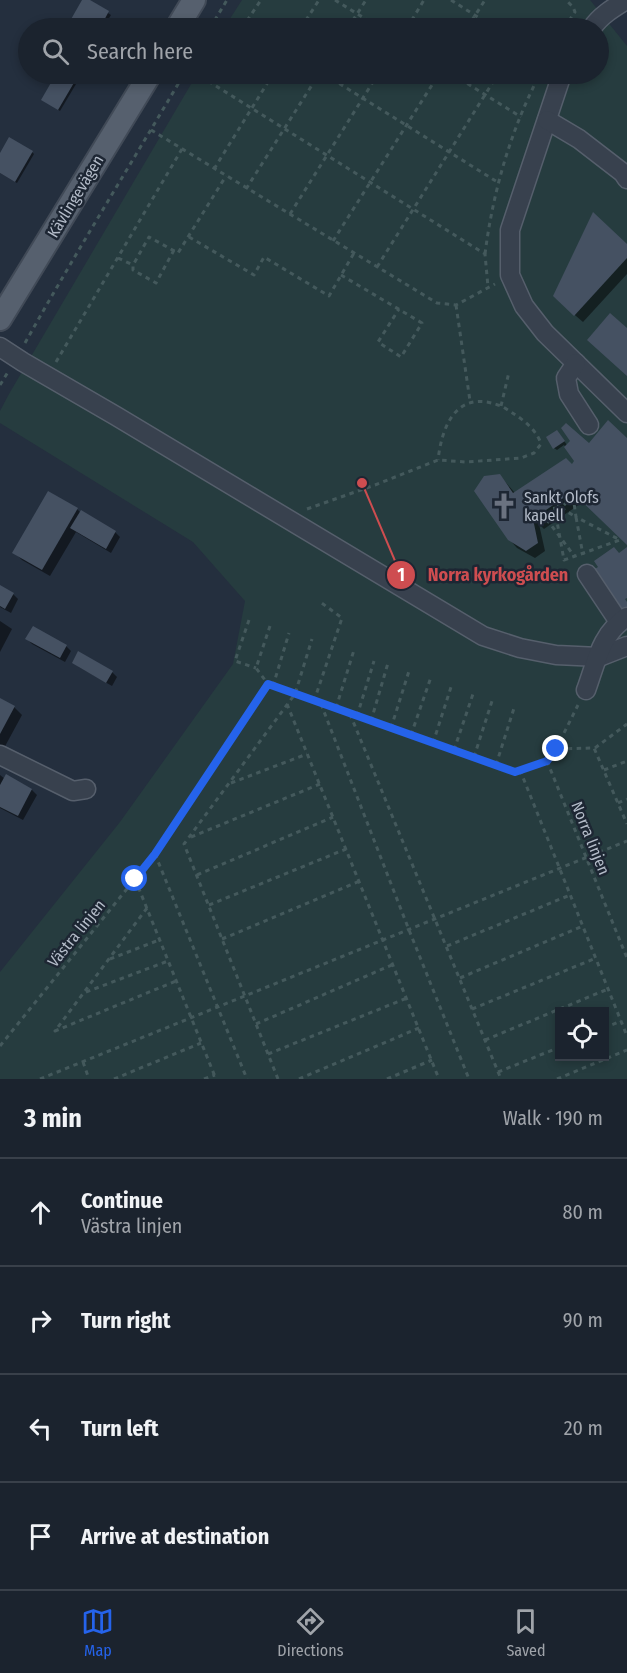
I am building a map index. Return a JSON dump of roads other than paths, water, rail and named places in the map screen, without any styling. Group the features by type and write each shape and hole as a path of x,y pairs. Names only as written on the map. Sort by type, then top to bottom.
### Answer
{"main road":[{"path":"183,18 194,0"},
{"name":"Kävlingevägen","path":"0,319 144,84"}],"lane":[{"path":"601,18 626,0"},
{"path":"559,84 510,230 510,275 524,306 545,333 627,414"},
{"path":"547,120 579,139 623,173 627,179"},
{"path":"0,347 483,636 556,656 599,657 627,646"},
{"path":"576,363 566,378 569,394 589,425"},
{"path":"586,573 623,620 604,640 586,690"},
{"path":"0,755 73,791 86,789"}],"place":[{"name":"Norra kyrkogården","path":"362,483"},
{"name":"Sankt Olofs kapell","path":"504,506"}]}
